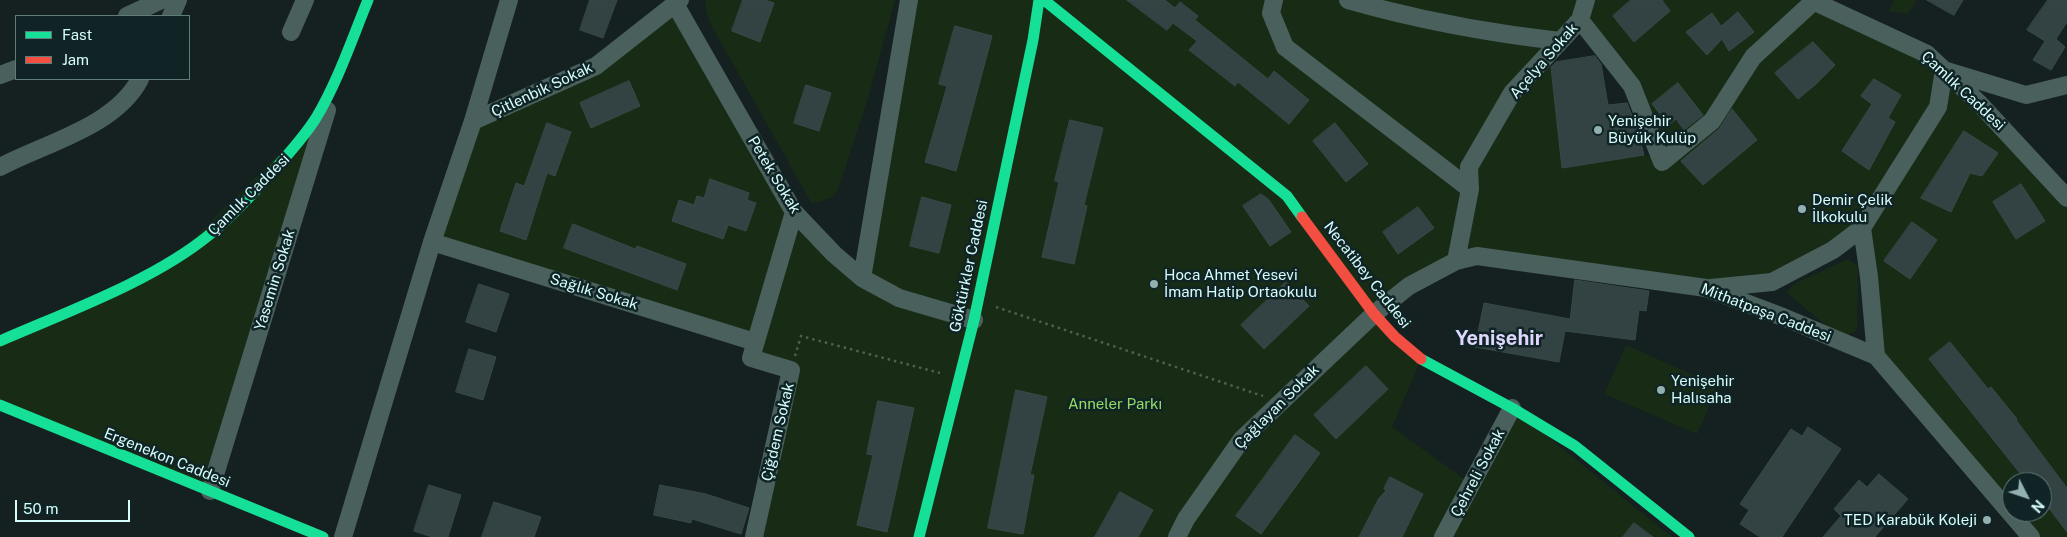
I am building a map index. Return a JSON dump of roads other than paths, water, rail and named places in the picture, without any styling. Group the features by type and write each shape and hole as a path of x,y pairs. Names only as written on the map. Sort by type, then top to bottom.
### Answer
{"street":[{"path":"129,15 160,0"},
{"path":"171,15 178,0"},
{"path":"292,32 305,0"},
{"name":"Çamlık Caddesi","path":"0,341 127,285 172,260 208,236 264,182 297,146 316,116 340,69 368,0"},
{"path":"343,537 432,242 473,121 509,0"},
{"path":"862,278 908,0"},
{"name":"Göktürkler Caddesi","path":"919,537 974,320 1039,0"},
{"name":"Necatibey Caddesi","path":"1044,0 1287,196 1374,314 1395,338 1421,359 1512,408 1575,446 1680,534"},
{"path":"1274,0 1271,13 1285,47 1470,189"},
{"path":"1348,0 1489,33 1560,41"},
{"name":"Açelya Sokak","path":"1456,261 1470,189 1469,167 1512,93 1580,20 1586,0"},
{"path":"1580,20 1632,86 1662,162 1712,121 1753,57 1812,1"},
{"name":"Çamlık Caddesi","path":"1812,1 1927,54 1986,110 2067,198"},
{"name":"Çitlenbik Sokak","path":"473,121 596,66 677,2"},
{"name":"Petek Sokak","path":"677,2 794,212 834,254 862,278 899,298 974,320"},
{"path":"0,76 15,69"},
{"name":"Yasemin Sokak","path":"210,491 340,69"},
{"path":"1706,288 1772,282 1833,250 1862,228 1938,107 1944,70 2026,95 2067,85"},
{"path":"0,167 98,121 122,103 139,80"},
{"name":"Çiğdem Sokak","path":"754,537 791,370 751,358 794,212"},
{"path":"1862,228 1869,277 1876,356"},
{"name":"Sağlık Sokak","path":"432,242 755,342"},
{"name":"Mithatpaşa Caddesi","path":"1374,314 1409,286 1456,261 1477,256 1706,288 1783,317 1876,356 2031,537"},
{"name":"Çağlayan Sokak","path":"1177,537 1186,519 1242,438 1374,314"},
{"name":"Ergenekon Caddesi","path":"0,406 323,537"},
{"name":"Çehreli Sokak","path":"1444,537 1512,408"}],"place":[{"name":"Yenişehir Büyük Kulüp","path":"1598,130"},
{"name":"Demir Çelik İlkokulu","path":"1802,209"},
{"name":"Hoca Ahmet Yesevi İmam Hatip Ortaokulu","path":"1154,284"},
{"name":"Yenişehir Halısaha","path":"1661,390"},
{"name":"TED Karabük Koleji","path":"1987,520"}],"district":[{"name":"Yenişehir","path":"1499,339"}],"park label":[{"name":"Anneler Parkı","path":"1115,404"}]}
